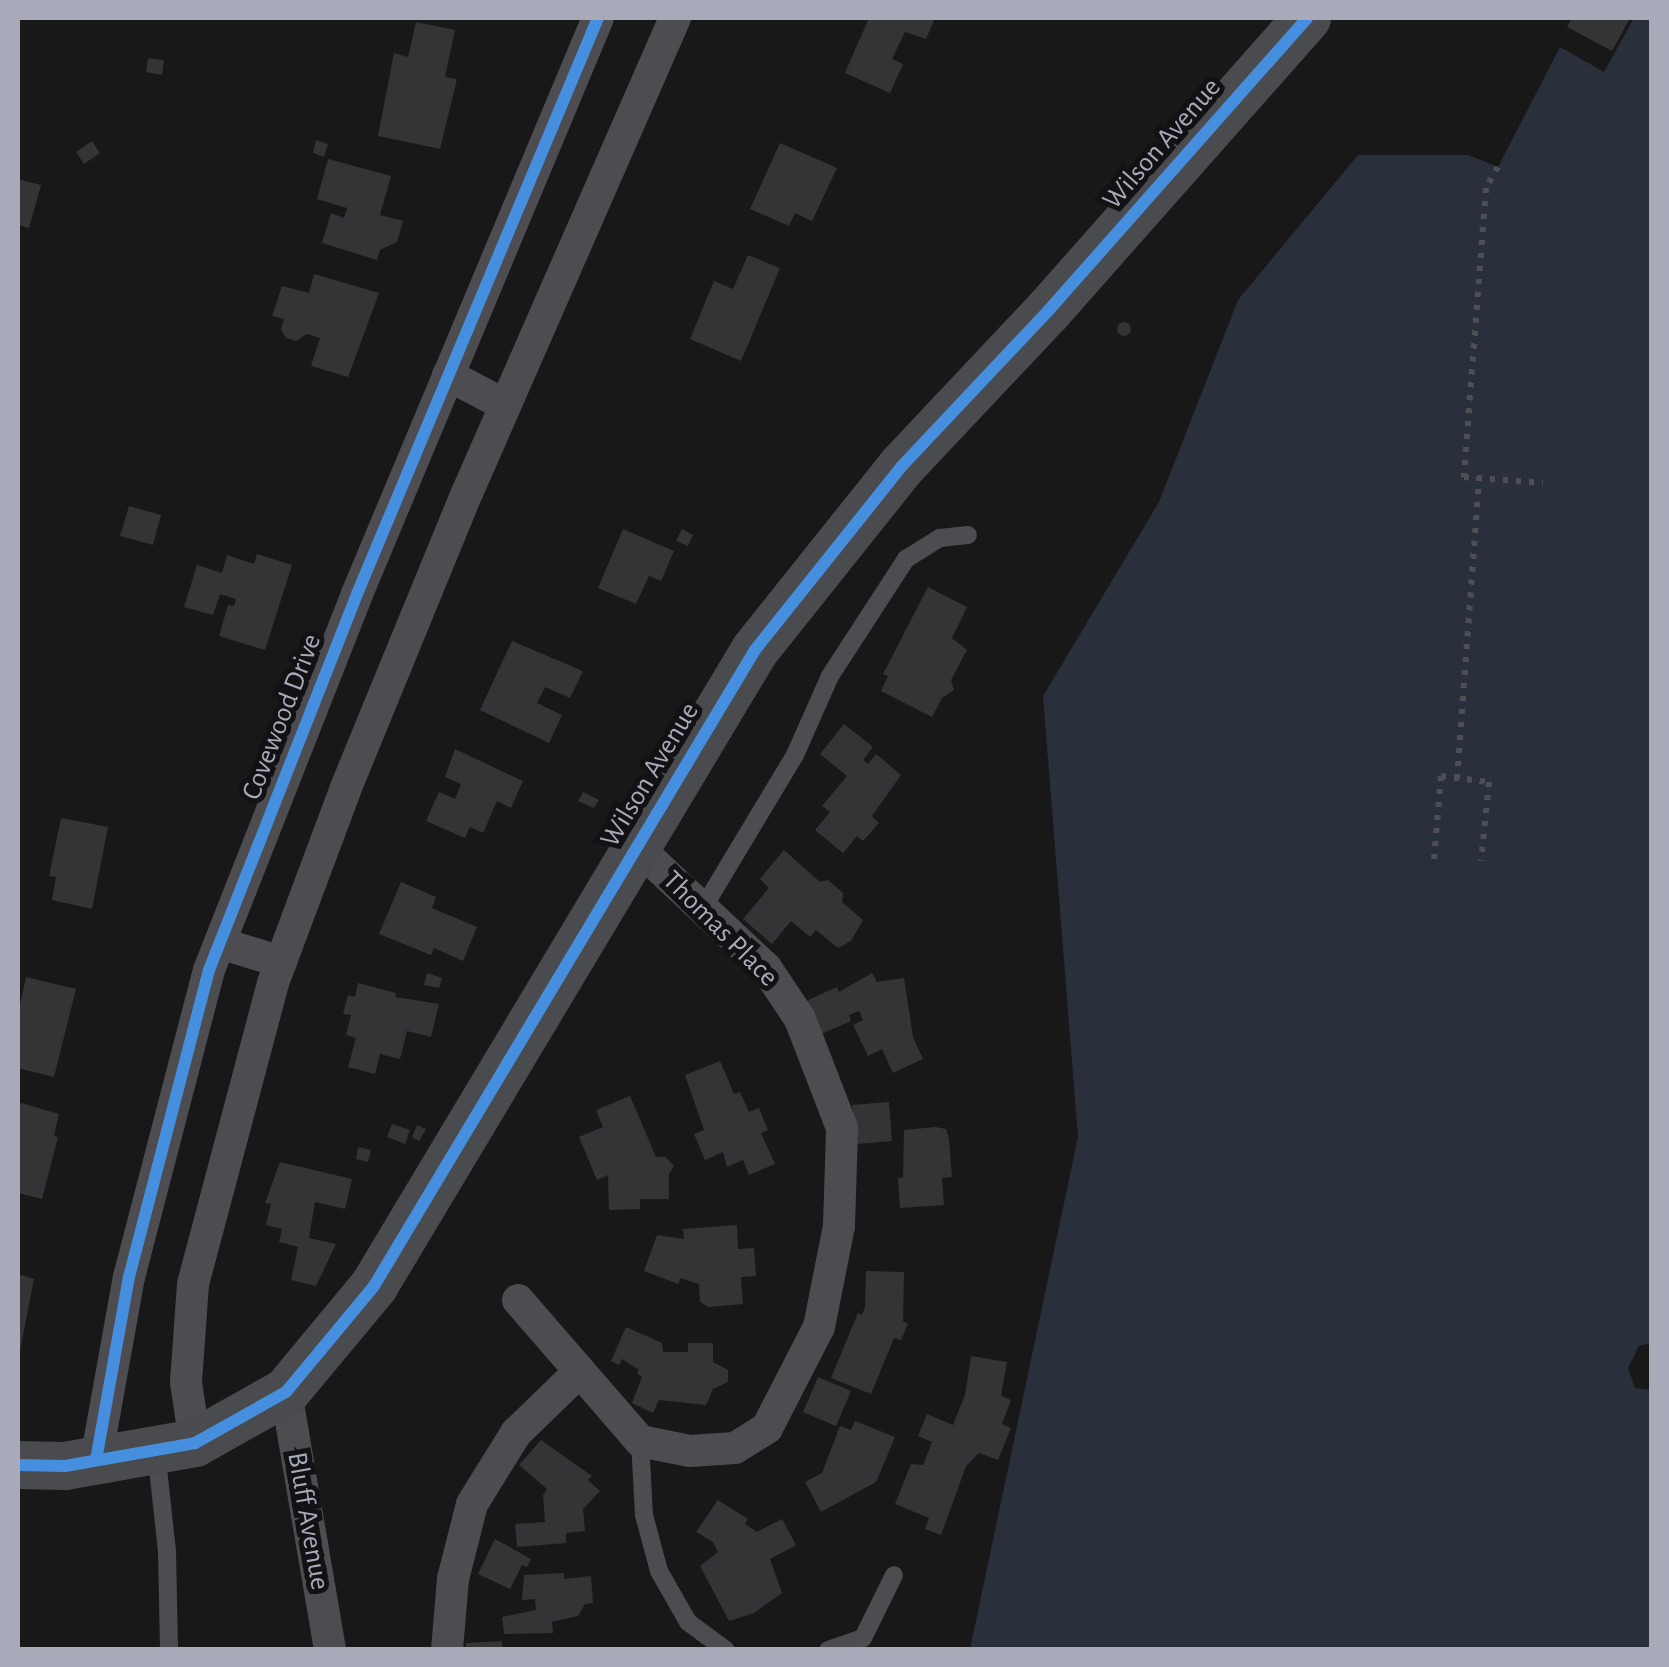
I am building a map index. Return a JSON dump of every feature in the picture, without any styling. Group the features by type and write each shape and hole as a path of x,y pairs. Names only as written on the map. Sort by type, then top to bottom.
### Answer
{"main road":[{"name":"Wilson Avenue","path":"18,1466 65,1466 175,1446 286,1392 374,1286 755,650 901,467 1048,311 1307,18"}],"street":[{"name":"Covewood Drive","path":"96,1460 129,1277 220,943 448,375 598,18"},
{"path":"175,1446 186,1382 194,1284 281,962 345,790 504,405 674,18"},
{"path":"448,375 504,405"},
{"name":"Thomas Place","path":"636,846 766,968 800,1018 842,1128 839,1226 820,1327 767,1428 735,1448 690,1451 640,1440"},
{"path":"220,943 281,962"},
{"path":"518,1300 640,1440"},
{"path":"447,1650 453,1579 472,1504 516,1433 578,1373"},
{"name":"Bluff Avenue","path":"286,1392 330,1650"}],"lane":[{"path":"702,908 794,754 830,676 906,559 940,538 968,535"},
{"path":"640,1440 644,1515 660,1571 688,1622 726,1650"},
{"path":"169,1650 168,1552 175,1446"},
{"path":"828,1650 862,1638 894,1575"}],"path":[{"path":"1498,167 1486,188 1464,476 1543,483"},
{"path":"1457,779 1479,478"},
{"path":"1434,859 1441,776 1489,782 1482,861"}],"shaded area":[{"path":"1634,18 1652,18 1652,1343 1639,1346 1628,1368 1635,1388 1651,1390 1651,1649 970,1649 1078,1137 1043,696 1159,502 1238,300 1358,155 1468,155 1498,167 1560,47 1604,72"}],"building":[{"path":"869,18 935,18 926,39 905,32 892,59 903,64 890,93 845,73"},
{"path":"1572,18 1630,18 1612,51 1567,27"},
{"path":"416,22 455,30 445,77 457,79 440,149 378,136 394,53 408,57"},
{"path":"148,58 164,60 162,75 146,72"},
{"path":"316,140 328,144 324,157 313,153"},
{"path":"92,141 100,153 84,164 76,152"},
{"path":"780,143 837,168 812,221 795,213 789,226 750,209"},
{"path":"328,159 391,176 380,215 403,221 397,242 380,250 377,260 322,243 331,213 344,218 347,208 317,199"},
{"path":"18,179 41,185 29,228 18,225"},
{"path":"748,255 780,268 741,361 690,339 714,281 733,289"},
{"path":"314,274 379,293 348,377 311,366 320,338 307,334 296,341 286,338 281,329 284,319 272,316 282,286 309,293"},
{"path":"1124,322 1131,329 1124,336 1117,329"},
{"path":"129,506 161,515 153,545 120,536"},
{"path":"623,529 674,551 661,581 649,576 636,604 598,588"},
{"path":"682,529 693,535 688,546 676,541"},
{"path":"257,554 292,565 265,650 219,636 228,605 234,606 236,599 220,594 213,615 184,607 197,565 222,573 227,555 254,564"},
{"path":"928,587 967,607 952,638 967,650 951,680 954,690 942,698 932,717 881,691 888,676 883,674"},
{"path":"512,641 583,671 570,698 545,687 537,703 562,715 549,743 480,710"},
{"path":"844,724 873,747 863,760 868,764 876,754 901,775 872,816 879,823 863,841 857,836 843,853 815,830 830,812 822,806 847,776 820,754"},
{"path":"455,749 523,781 511,808 497,801 483,833 470,827 465,838 426,821 439,792 455,799 461,784 445,777"},
{"path":"583,792 599,800 594,808 578,801"},
{"path":"61,818 108,827 92,909 52,900 56,877 49,876"},
{"path":"784,850 820,882 828,880 843,893 842,902 863,920 851,941 838,948 816,930 810,937 791,921 772,944 743,919 769,888 760,879"},
{"path":"401,882 436,897 432,908 477,927 463,961 434,948 431,955 379,934"},
{"path":"427,973 442,978 439,988 424,985"},
{"path":"872,973 877,982 904,978 913,1037 923,1059 893,1073 882,1049 868,1056 853,1025 863,1020 859,1011 849,1015 851,1021 819,1035 804,1002 837,987 839,992"},
{"path":"26,977 76,989 54,1077 18,1068 18,1014"},
{"path":"358,983 396,993 395,997 439,1004 431,1037 407,1031 400,1059 380,1054 375,1074 348,1067 356,1038 346,1035 351,1015 343,1014 348,995 355,997"},
{"path":"720,1061 734,1094 740,1092 749,1112 759,1108 768,1130 761,1133 775,1164 749,1175 743,1160 727,1167 723,1152 705,1160 694,1134 704,1130 685,1075"},
{"path":"630,1096 656,1157 666,1157 674,1166 669,1174 669,1199 640,1199 640,1209 609,1210 608,1175 597,1180 579,1137 603,1127 596,1110"},
{"path":"18,1102 59,1114 54,1136 58,1137 42,1199 18,1193"},
{"path":"889,1102 892,1141 856,1144 852,1105"},
{"path":"392,1124 410,1130 405,1144 387,1137"},
{"path":"417,1125 426,1129 419,1141 412,1137"},
{"path":"946,1129 949,1139 952,1177 942,1178 944,1205 900,1208 898,1178 903,1178 904,1130"},
{"path":"358,1147 371,1150 368,1162 356,1159"},
{"path":"280,1162 352,1179 345,1209 315,1202 309,1238 336,1244 316,1286 291,1280 298,1247 279,1242 282,1229 266,1225 271,1204 265,1203"},
{"path":"737,1225 738,1249 754,1248 756,1276 741,1277 743,1304 708,1307 700,1302 699,1284 681,1278 678,1284 644,1271 657,1235 684,1239 683,1229"},
{"path":"866,1271 904,1272 903,1321 908,1324 901,1340 894,1338 871,1394 831,1378 858,1313 862,1315 865,1307"},
{"path":"18,1274 34,1279 19,1356 18,1356"},
{"path":"626,1327 662,1343 663,1352 688,1352 688,1343 713,1343 713,1362 728,1370 728,1382 713,1389 706,1405 659,1400 653,1413 632,1403 642,1377 637,1373 639,1370 622,1359 619,1365 611,1361"},
{"path":"971,1356 1007,1362 1001,1396 1011,1400 1002,1424 1011,1428 998,1460 979,1453 966,1466 941,1535 925,1529 929,1518 895,1504 911,1464 923,1465 932,1442 918,1436 927,1414 953,1425 965,1395"},
{"path":"818,1377 851,1391 836,1426 803,1412"},
{"path":"855,1421 895,1437 876,1482 821,1512 805,1482 822,1473 840,1426 851,1430"},
{"path":"541,1440 592,1476 588,1480 600,1491 583,1509 585,1531 566,1533 566,1543 517,1547 515,1524 545,1522 543,1495 547,1489 519,1465"},
{"path":"718,1500 748,1519 745,1524 757,1532 782,1519 796,1545 770,1559 782,1593 754,1613 729,1621 700,1566 718,1552 713,1542 696,1532"},
{"path":"495,1539 531,1559 527,1567 522,1565 510,1589 478,1574"},
{"path":"564,1573 564,1579 591,1576 593,1603 585,1604 578,1616 552,1622 553,1633 504,1634 502,1617 536,1610 535,1599 522,1600 524,1575"},
{"path":"502,1641 503,1650 466,1650 466,1643"}],"cycle path":[{"path":"96,1460 129,1277 209,970 357,594 598,18"},
{"path":"18,1465 65,1466 195,1443 286,1392 374,1286 755,650 901,467 1048,311 1307,18"}]}
